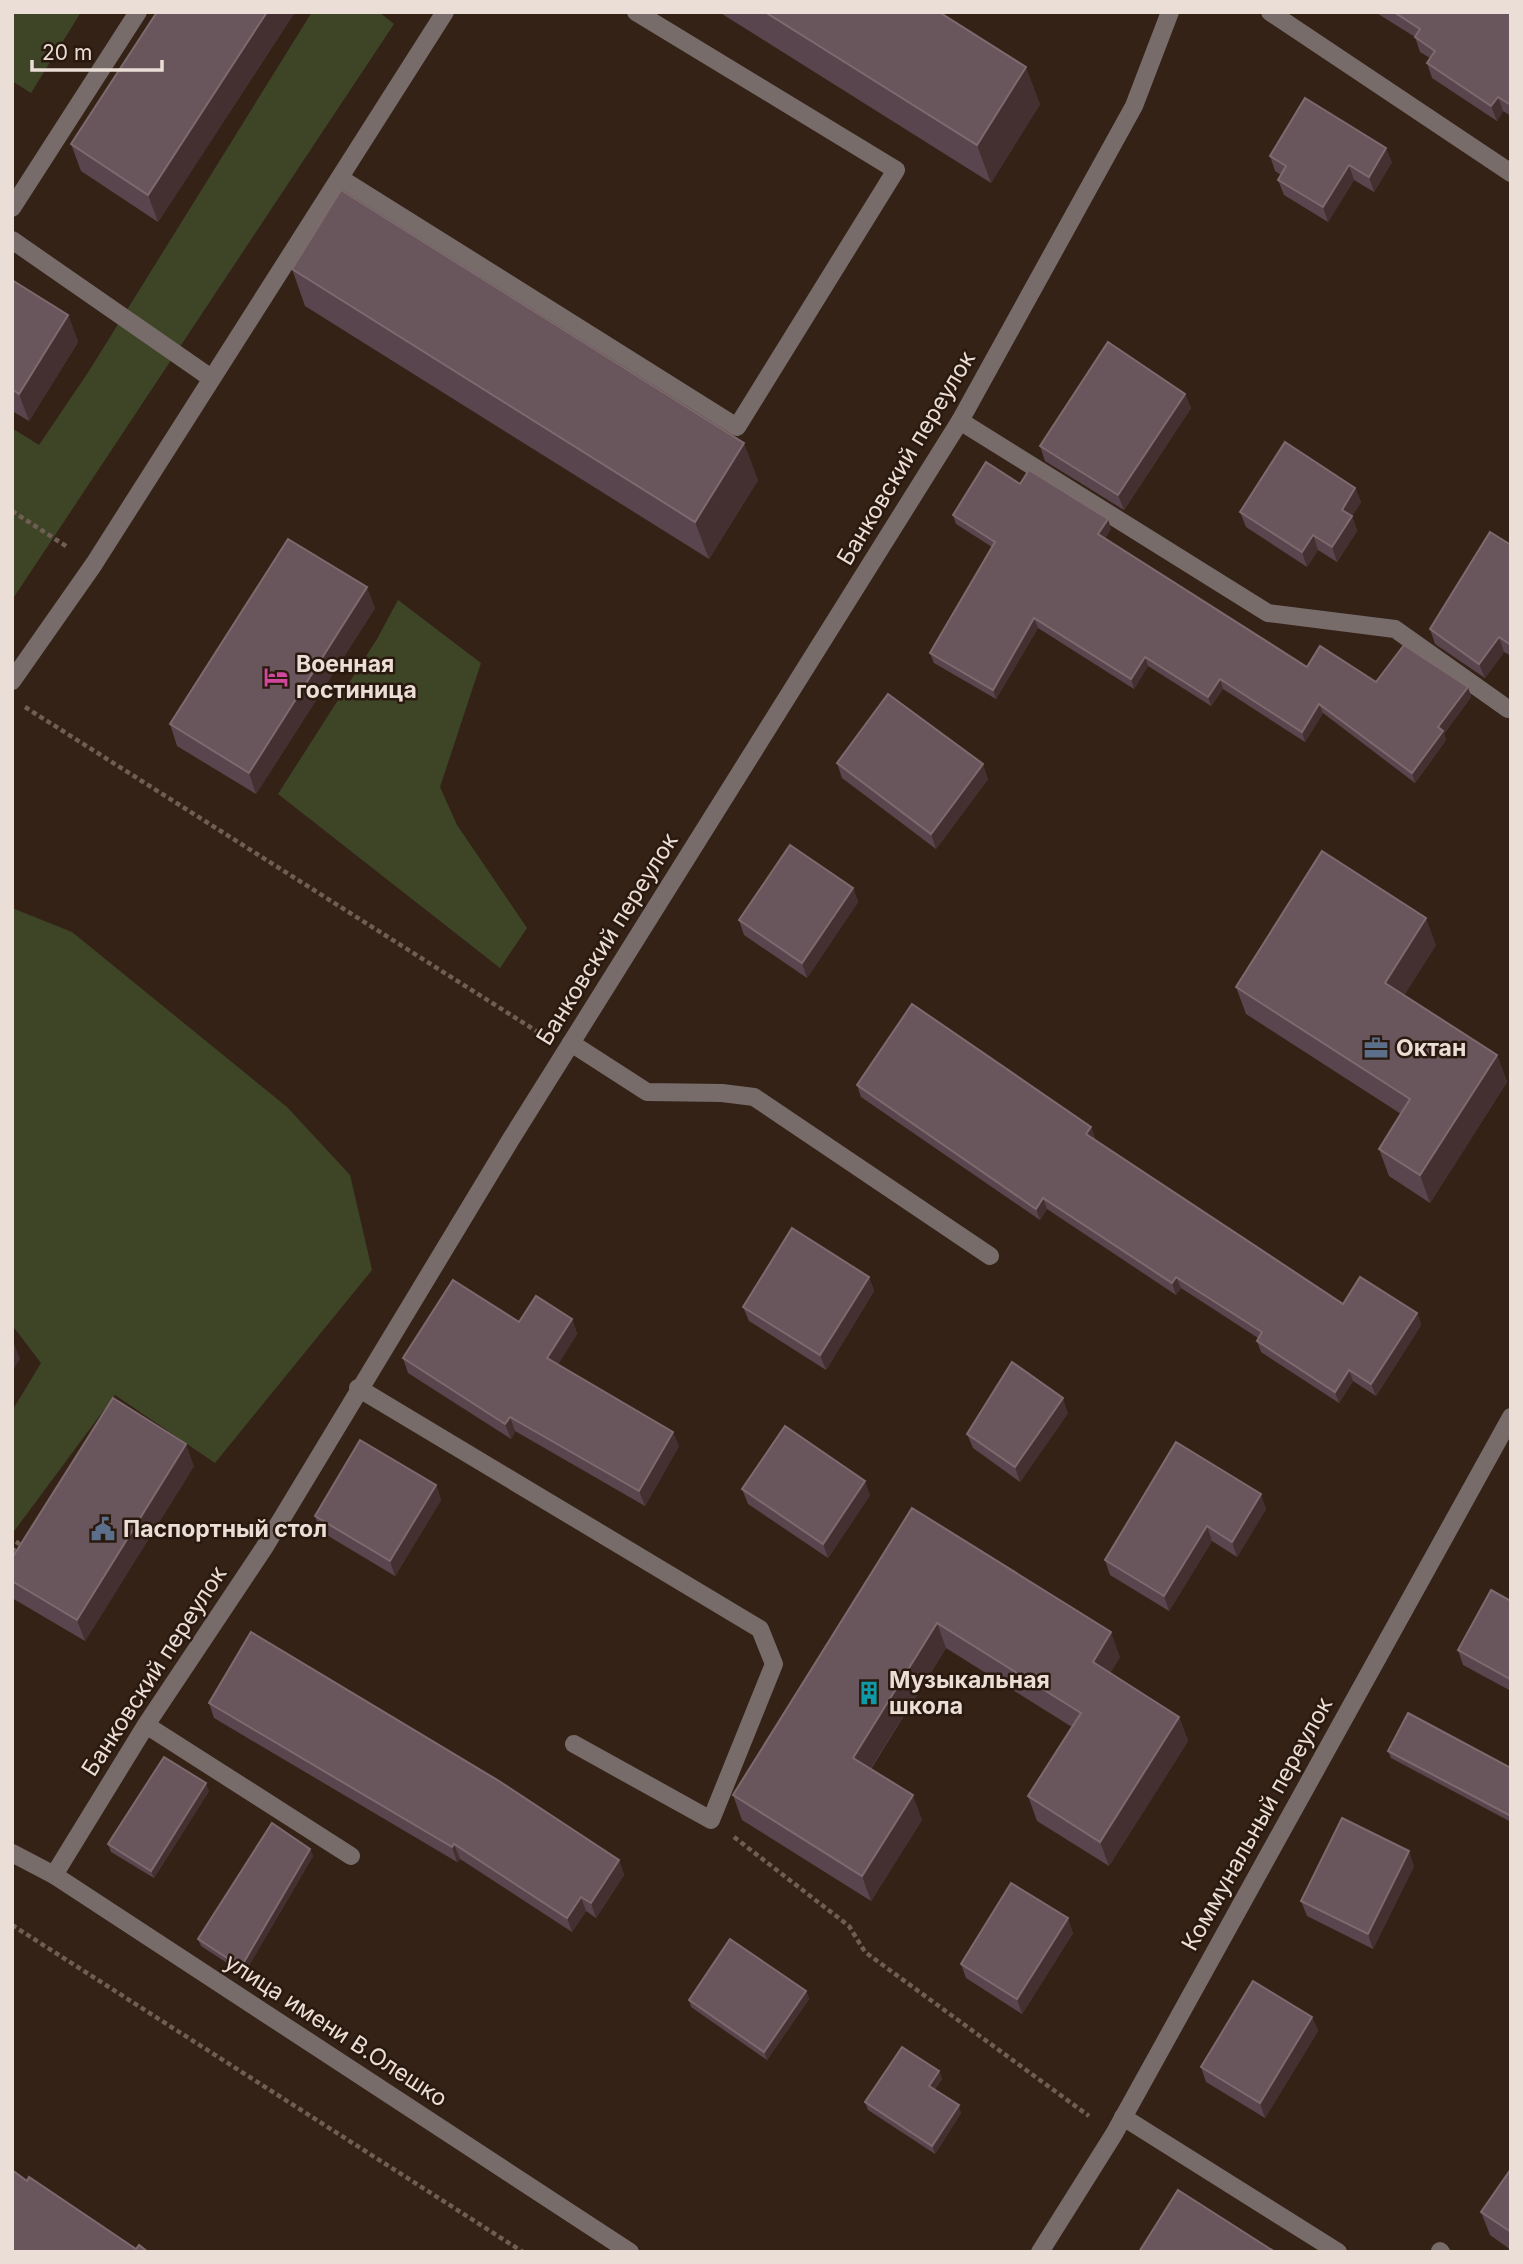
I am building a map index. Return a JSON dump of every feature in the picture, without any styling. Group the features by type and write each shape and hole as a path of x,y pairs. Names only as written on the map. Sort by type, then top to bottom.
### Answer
{"street":[{"path":"12,208 138,12"},
{"path":"12,681 94,564 445,12"},
{"path":"340,178 737,427 896,170 636,12"},
{"name":"Банковский переулок","path":"54,1875 146,1725 264,1548 358,1388 569,1046 960,421 1134,106 1170,12"},
{"path":"1270,12 1511,173"},
{"path":"12,240 211,378"},
{"path":"960,421 1268,613 1395,629 1508,709"},
{"path":"569,1046 647,1092 722,1093 754,1097 990,1256"},
{"path":"358,1388 760,1629 774,1664 712,1820 574,1744"},
{"name":"Коммунальный переулок","path":"1040,2252 1114,2134 1511,1417"},
{"path":"146,1725 351,1856"},
{"name":"улица имени В.Олешко","path":"12,1853 54,1875 630,2252"},
{"path":"1123,2117 1338,2252"}],"path":[{"path":"12,512 94,564"},
{"path":"24,707 569,1046"},
{"path":"12,1552 19,1541"},
{"path":"712,1820 849,1926 865,1952 1114,2134"},
{"path":"12,1925 523,2252"}],"green space":[{"path":"12,12 81,12 31,93 12,81"},
{"path":"312,12 379,12 394,24 12,600 12,428 39,445 89,371"},
{"path":"398,600 481,663 440,787 457,825 527,928 500,968 278,794 377,639"},
{"path":"12,908 72,932 287,1107 350,1175 372,1270 215,1463 115,1395 12,1534 12,1411 41,1363 12,1325"}],"building":[{"path":"157,12 267,12 148,195 71,144"},
{"path":"765,12 939,12 1026,67 977,145"},
{"path":"1394,12 1511,12 1511,105 1498,97 1491,106 1427,63 1435,51 1415,37 1420,29"},
{"path":"1305,98 1386,148 1369,177 1349,165 1323,207 1278,180 1286,166 1270,156"},
{"path":"341,190 744,443 695,522 292,269"},
{"path":"12,280 68,315 19,394 12,389"},
{"path":"1108,342 1185,394 1118,495 1040,446"},
{"path":"1285,442 1355,488 1342,510 1352,516 1332,547 1313,535 1302,552 1240,512"},
{"path":"986,462 1020,484 1029,470 1108,519 1098,534 1307,667 1320,646 1376,682 1404,645 1468,687 1438,727 1443,731 1412,773 1319,704 1302,732 1220,679 1208,697 1145,657 1131,679 1034,618 993,690 930,653 995,542 953,515"},
{"path":"1490,532 1511,545 1511,645 1499,637 1479,664 1430,629"},
{"name":"Военная гостиница","path":"288,539 367,587 249,773 170,724"},
{"path":"888,694 983,764 931,834 837,763"},
{"path":"790,845 853,888 802,963 739,920"},
{"name":"Октан","path":"1322,851 1426,918 1385,983 1497,1055 1420,1175 1379,1149 1410,1099 1236,987"},
{"path":"912,1004 1091,1127 1086,1134 1343,1304 1360,1277 1417,1313 1371,1384 1349,1370 1335,1392 1257,1341 1262,1332 1176,1277 1172,1283 1043,1198 1036,1209 857,1085"},
{"path":"792,1228 869,1277 820,1355 743,1307"},
{"path":"453,1280 519,1322 536,1296 572,1319 547,1358 673,1432 639,1491 510,1417 505,1424 403,1358"},
{"path":"1012,1362 1063,1398 1015,1467 967,1434"},
{"name":"Паспортный стол","path":"113,1398 186,1444 77,1620 12,1581 12,1558"},
{"path":"785,1426 865,1481 823,1544 742,1489"},
{"path":"360,1440 436,1485 390,1561 315,1516"},
{"path":"1176,1442 1261,1494 1232,1542 1207,1526 1164,1596 1105,1560"},
{"name":"Музыкальная школа","path":"912,1508 1111,1632 1093,1662 1179,1717 1100,1842 1028,1796 1081,1713 937,1623 853,1758 913,1795 862,1876 733,1795"},
{"path":"1491,1590 1511,1601 1510,1679 1458,1650"},
{"path":"251,1632 499,1781 619,1860 591,1903 581,1897 567,1918 454,1844 452,1847 209,1703"},
{"path":"1408,1713 1511,1768 1511,1816 1388,1751"},
{"path":"164,1757 206,1783 151,1871 108,1844"},
{"path":"1342,1818 1409,1851 1368,1934 1301,1901"},
{"path":"272,1823 310,1849 241,1967 198,1939"},
{"path":"1011,1883 1068,1918 1017,1999 961,1964"},
{"path":"730,1939 806,1991 764,2052 689,2000"},
{"path":"1253,1981 1312,2017 1260,2103 1201,2067"},
{"path":"902,2047 939,2071 929,2086 959,2105 932,2146 865,2102"},
{"path":"1511,2169 1511,2232 1481,2212"},
{"path":"12,2170 27,2181 29,2177 136,2249 139,2245 148,2252 12,2252"},
{"path":"1178,2190 1275,2252 1139,2252"}],"place":[{"name":"Военная гостиница","path":"276,677"},
{"name":"Октан","path":"1376,1048"},
{"name":"Паспортный стол","path":"103,1529"},
{"name":"Музыкальная школа","path":"869,1693"}]}
